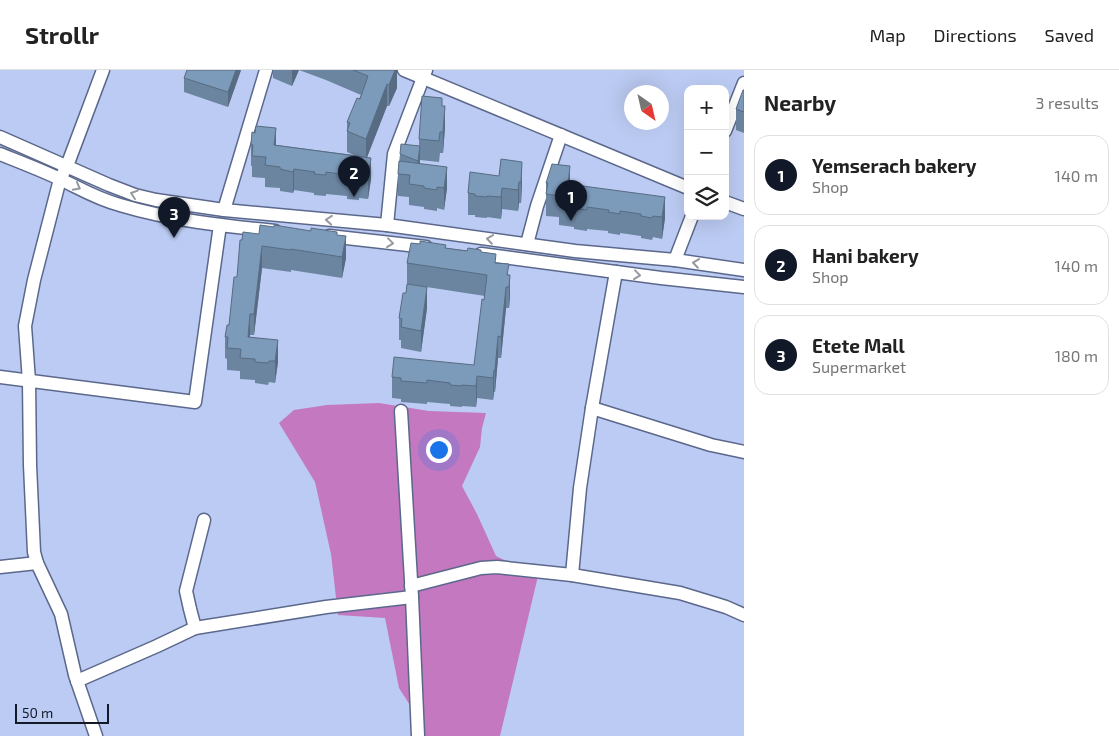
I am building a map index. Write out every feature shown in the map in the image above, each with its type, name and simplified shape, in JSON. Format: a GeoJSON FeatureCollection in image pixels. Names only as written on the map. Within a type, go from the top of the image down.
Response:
{"type":"FeatureCollection","features":[{"type":"Feature","properties":{"kind":"street"},"geometry":{"type":"LineString","coordinates":[[96,736],[77,681],[61,614],[37,563],[34,552],[29,381],[25,326],[34,280],[60,179],[103,70]]}},
{"type":"Feature","properties":{"kind":"street"},"geometry":{"type":"LineString","coordinates":[[224,210],[266,70]]}},
{"type":"Feature","properties":{"kind":"street"},"geometry":{"type":"LineString","coordinates":[[404,70],[424,73],[561,135],[684,186]]}},
{"type":"Feature","properties":{"kind":"street"},"geometry":{"type":"LineString","coordinates":[[387,225],[394,154],[424,73]]}},
{"type":"Feature","properties":{"kind":"street"},"geometry":{"type":"LineString","coordinates":[[725,130],[744,83]]}},
{"type":"Feature","properties":{"kind":"street"},"geometry":{"type":"LineString","coordinates":[[526,244],[561,135]]}},
{"type":"Feature","properties":{"kind":"street"},"geometry":{"type":"LineString","coordinates":[[0,137],[109,185],[156,200],[224,210],[387,225],[575,251],[675,260],[744,270]]}},
{"type":"Feature","properties":{"kind":"street"},"geometry":{"type":"LineString","coordinates":[[0,154],[60,179],[94,196],[148,213],[220,225],[287,232]]}},
{"type":"Feature","properties":{"kind":"street"},"geometry":{"type":"LineString","coordinates":[[729,203],[744,209]]}},
{"type":"Feature","properties":{"kind":"street"},"geometry":{"type":"LineString","coordinates":[[675,260],[690,220]]}},
{"type":"Feature","properties":{"kind":"street"},"geometry":{"type":"LineString","coordinates":[[0,377],[195,402],[220,225]]}},
{"type":"Feature","properties":{"kind":"street"},"geometry":{"type":"LineString","coordinates":[[315,235],[439,249]]}},
{"type":"Feature","properties":{"kind":"street"},"geometry":{"type":"LineString","coordinates":[[572,266],[575,251]]}},
{"type":"Feature","properties":{"kind":"street"},"geometry":{"type":"LineString","coordinates":[[468,253],[744,287]]}},
{"type":"Feature","properties":{"kind":"street"},"geometry":{"type":"LineString","coordinates":[[572,575],[580,488],[616,272]]}},
{"type":"Feature","properties":{"kind":"street"},"geometry":{"type":"LineString","coordinates":[[592,408],[711,445],[744,452]]}},
{"type":"Feature","properties":{"kind":"street"},"geometry":{"type":"LineString","coordinates":[[401,411],[412,591],[418,736]]}},
{"type":"Feature","properties":{"kind":"street"},"geometry":{"type":"LineString","coordinates":[[195,628],[186,591],[204,520]]}},
{"type":"Feature","properties":{"kind":"street"},"geometry":{"type":"LineString","coordinates":[[0,568],[37,563]]}},
{"type":"Feature","properties":{"kind":"street"},"geometry":{"type":"LineString","coordinates":[[77,681],[195,628],[412,591],[481,568],[496,567],[572,575],[680,593],[744,615]]}},
{"type":"Feature","properties":{"kind":"shaded area"},"geometry":{"type":"Polygon","coordinates":[[[379,403],[429,411],[486,413],[480,447],[462,486],[496,556],[538,576],[500,736],[423,736],[420,721],[399,688],[385,618],[338,615],[331,554],[315,482],[279,423],[294,410],[327,405],[379,403]]]}},
{"type":"Feature","properties":{"kind":"building"},"geometry":{"type":"Polygon","coordinates":[[[187,70],[236,70],[228,92],[184,78],[187,70]]]}},
{"type":"Feature","properties":{"kind":"building"},"geometry":{"type":"Polygon","coordinates":[[[353,70],[395,70],[389,85],[387,84],[366,139],[347,131],[350,123],[347,122],[357,98],[360,99],[368,76],[353,70]]]}},
{"type":"Feature","properties":{"kind":"building"},"geometry":{"type":"Polygon","coordinates":[[[744,90],[744,112],[736,109],[744,90]]]}},
{"type":"Feature","properties":{"kind":"building"},"geometry":{"type":"Polygon","coordinates":[[[422,96],[442,98],[442,106],[445,106],[443,132],[440,132],[439,141],[419,139],[422,96]]]}},
{"type":"Feature","properties":{"kind":"building"},"geometry":{"type":"Polygon","coordinates":[[[256,126],[276,128],[274,145],[371,158],[368,178],[359,177],[359,179],[347,177],[348,175],[326,172],[326,175],[314,174],[315,172],[294,169],[293,172],[280,169],[280,167],[265,165],[266,157],[252,156],[252,132],[255,133],[256,126]]]}},
{"type":"Feature","properties":{"kind":"building"},"geometry":{"type":"Polygon","coordinates":[[[401,144],[420,146],[418,161],[400,154],[401,144]]]}},
{"type":"Feature","properties":{"kind":"building"},"geometry":{"type":"Polygon","coordinates":[[[501,159],[522,162],[521,182],[519,182],[518,190],[502,188],[501,197],[475,196],[475,194],[468,193],[470,172],[499,176],[501,159]]]}},
{"type":"Feature","properties":{"kind":"building"},"geometry":{"type":"Polygon","coordinates":[[[399,161],[447,167],[444,188],[437,187],[437,190],[409,184],[410,175],[398,174],[399,161]]]}},
{"type":"Feature","properties":{"kind":"building"},"geometry":{"type":"Polygon","coordinates":[[[552,164],[570,166],[568,184],[665,197],[662,217],[653,216],[652,218],[641,216],[641,214],[620,211],[620,214],[608,212],[609,210],[587,207],[587,210],[559,204],[560,196],[546,194],[548,183],[546,183],[552,164]]]}},
{"type":"Feature","properties":{"kind":"building"},"geometry":{"type":"Polygon","coordinates":[[[260,225],[274,227],[274,225],[311,231],[311,228],[337,232],[337,235],[346,236],[342,257],[262,246],[254,314],[250,314],[248,337],[278,340],[275,361],[269,361],[268,363],[255,362],[255,359],[240,358],[241,349],[227,348],[228,337],[225,337],[227,325],[229,325],[234,277],[237,277],[240,240],[242,240],[243,232],[259,234],[260,225]]]}},
{"type":"Feature","properties":{"kind":"building"},"geometry":{"type":"Polygon","coordinates":[[[420,241],[446,245],[445,248],[467,251],[468,248],[481,250],[481,252],[496,254],[495,263],[509,264],[507,275],[510,275],[509,287],[506,287],[501,337],[498,336],[493,378],[477,376],[476,386],[450,385],[450,383],[427,380],[427,383],[401,381],[401,378],[392,377],[394,357],[474,365],[482,299],[484,300],[487,275],[407,263],[411,243],[420,244],[420,241]]]}},
{"type":"Feature","properties":{"kind":"building"},"geometry":{"type":"Polygon","coordinates":[[[407,284],[427,287],[421,331],[401,327],[402,319],[399,318],[403,293],[406,293],[407,284]]]}},
{"type":"Feature","properties":{"kind":"place","name":"Hani bakery"},"geometry":{"type":"Point","coordinates":[354,197]}},
{"type":"Feature","properties":{"kind":"place","name":"Yemserach bakery"},"geometry":{"type":"Point","coordinates":[571,221]}},
{"type":"Feature","properties":{"kind":"place","name":"Etete Mall"},"geometry":{"type":"Point","coordinates":[174,238]}}]}
